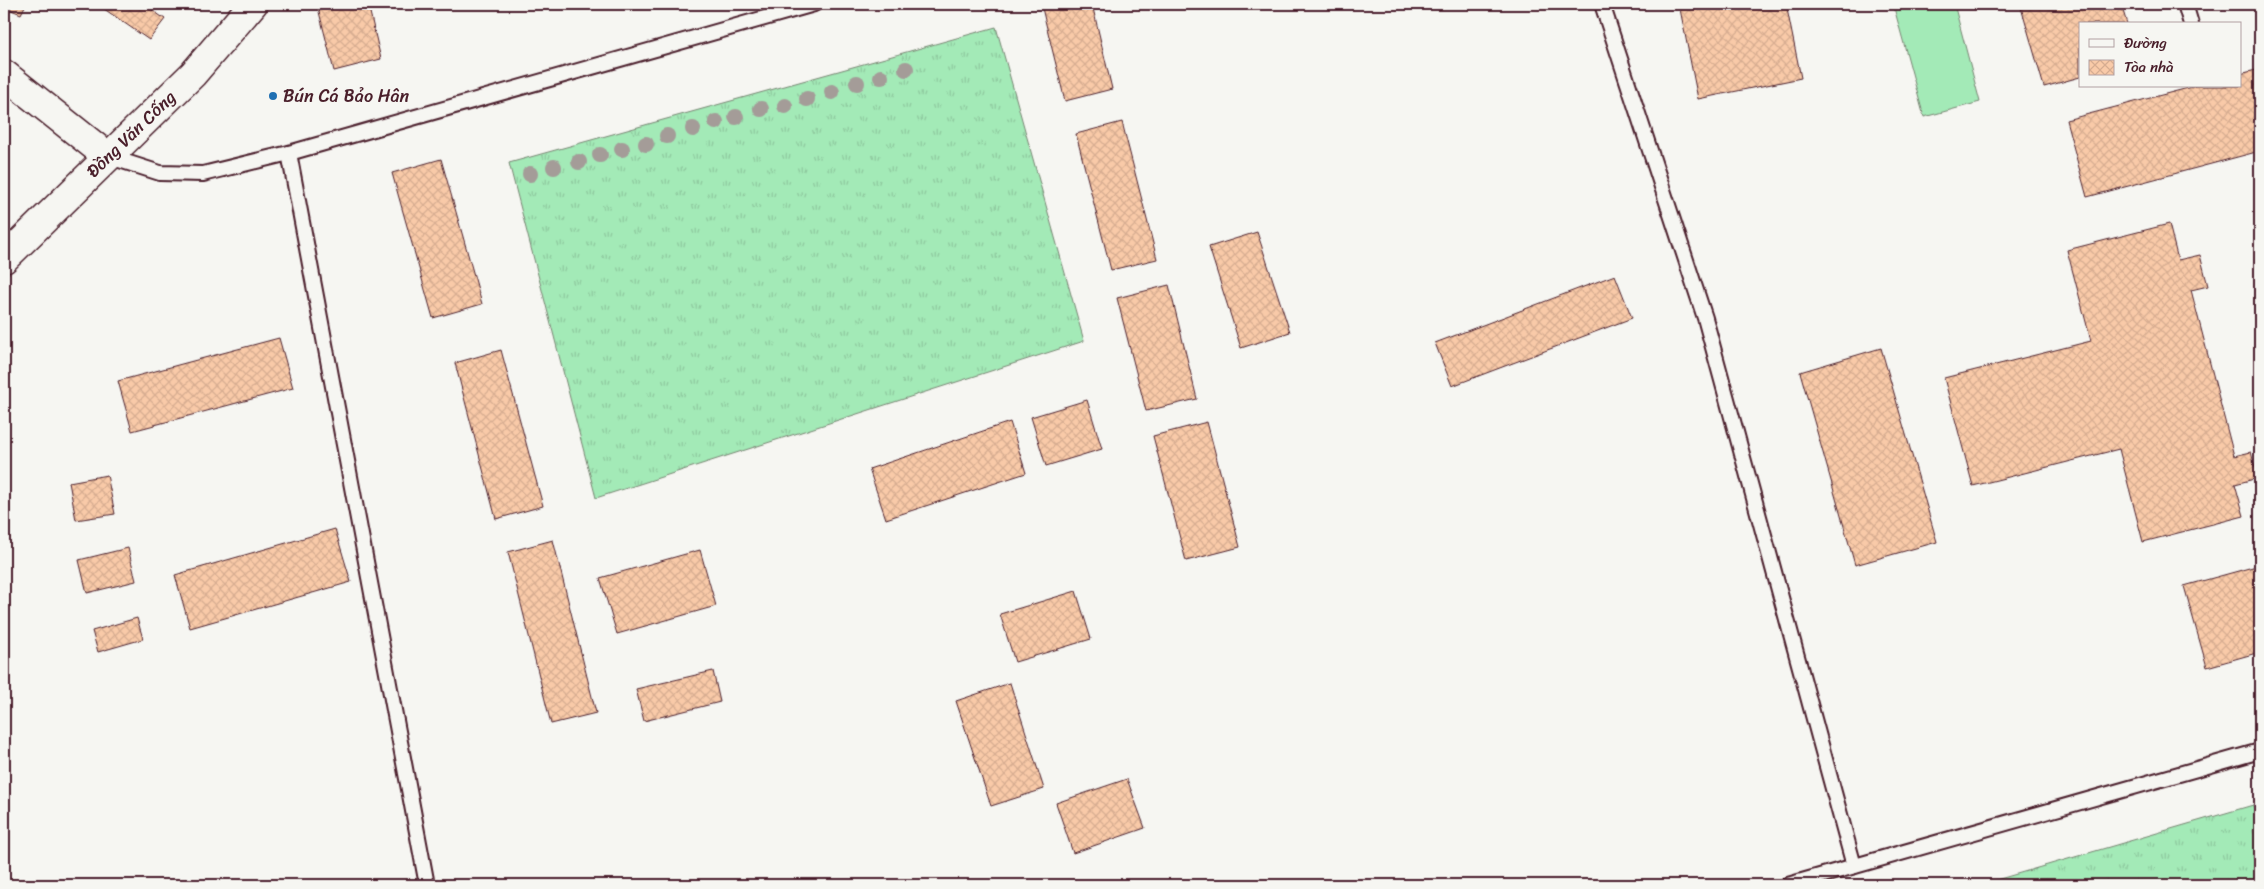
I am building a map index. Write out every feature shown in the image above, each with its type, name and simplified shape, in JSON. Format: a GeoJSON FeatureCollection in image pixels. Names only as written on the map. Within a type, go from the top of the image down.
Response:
{"type":"FeatureCollection","features":[{"type":"Feature","properties":{"kind":"street","name":"Đồng Văn Cống"},"geometry":{"type":"LineString","coordinates":[[4,259],[107,156],[193,74],[253,4]]}},
{"type":"Feature","properties":{"kind":"street"},"geometry":{"type":"LineString","coordinates":[[4,74],[107,156]]}},
{"type":"Feature","properties":{"kind":"lane"},"geometry":{"type":"LineString","coordinates":[[107,156],[160,173],[203,174],[289,153],[814,4]]}},
{"type":"Feature","properties":{"kind":"lane"},"geometry":{"type":"LineString","coordinates":[[1602,4],[1705,318],[1854,866]]}},
{"type":"Feature","properties":{"kind":"lane"},"geometry":{"type":"LineString","coordinates":[[2185,4],[2190,22]]}},
{"type":"Feature","properties":{"kind":"lane"},"geometry":{"type":"LineString","coordinates":[[289,153],[428,885]]}},
{"type":"Feature","properties":{"kind":"lane"},"geometry":{"type":"LineString","coordinates":[[1788,885],[2260,751]]}},
{"type":"Feature","properties":{"kind":"green space"},"geometry":{"type":"Polygon","coordinates":[[[1893,4],[1954,4],[1980,102],[1924,117],[1893,4]]]}},
{"type":"Feature","properties":{"kind":"green space"},"geometry":{"type":"Polygon","coordinates":[[[996,27],[1084,341],[596,498],[509,163],[996,27]]]}},
{"type":"Feature","properties":{"kind":"green space"},"geometry":{"type":"Polygon","coordinates":[[[2260,803],[2260,885],[1979,885],[2260,803]]]}},
{"type":"Feature","properties":{"kind":"building"},"geometry":{"type":"Polygon","coordinates":[[[4,4],[26,4],[21,14],[4,7],[4,4]]]}},
{"type":"Feature","properties":{"kind":"building"},"geometry":{"type":"Polygon","coordinates":[[[97,4],[143,4],[165,19],[149,40],[97,4]]]}},
{"type":"Feature","properties":{"kind":"building"},"geometry":{"type":"Polygon","coordinates":[[[317,4],[368,4],[381,59],[334,71],[317,4]]]}},
{"type":"Feature","properties":{"kind":"building"},"geometry":{"type":"Polygon","coordinates":[[[1041,4],[1092,4],[1112,89],[1065,101],[1041,4]]]}},
{"type":"Feature","properties":{"kind":"building"},"geometry":{"type":"Polygon","coordinates":[[[1679,4],[1786,4],[1801,78],[1698,99],[1679,4]]]}},
{"type":"Feature","properties":{"kind":"building"},"geometry":{"type":"Polygon","coordinates":[[[2020,4],[2121,4],[2126,22],[2079,22],[2079,77],[2044,87],[2020,4]]]}},
{"type":"Feature","properties":{"kind":"building"},"geometry":{"type":"Polygon","coordinates":[[[2260,69],[2260,151],[2087,197],[2066,120],[2188,88],[2242,88],[2242,74],[2260,69]]]}},
{"type":"Feature","properties":{"kind":"building"},"geometry":{"type":"Polygon","coordinates":[[[1122,122],[1157,259],[1111,270],[1076,134],[1122,122]]]}},
{"type":"Feature","properties":{"kind":"building"},"geometry":{"type":"Polygon","coordinates":[[[441,159],[482,304],[433,318],[392,173],[441,159]]]}},
{"type":"Feature","properties":{"kind":"building"},"geometry":{"type":"Polygon","coordinates":[[[2169,224],[2178,260],[2200,255],[2208,286],[2191,290],[2234,456],[2251,452],[2258,478],[2235,484],[2244,516],[2143,542],[2119,449],[1973,486],[1944,378],[2091,341],[2067,250],[2169,224]]]}},
{"type":"Feature","properties":{"kind":"building"},"geometry":{"type":"Polygon","coordinates":[[[1257,232],[1290,332],[1241,348],[1209,247],[1257,232]]]}},
{"type":"Feature","properties":{"kind":"building"},"geometry":{"type":"Polygon","coordinates":[[[1615,275],[1632,318],[1452,386],[1435,343],[1615,275]]]}},
{"type":"Feature","properties":{"kind":"building"},"geometry":{"type":"Polygon","coordinates":[[[1169,285],[1197,399],[1146,411],[1117,298],[1169,285]]]}},
{"type":"Feature","properties":{"kind":"building"},"geometry":{"type":"Polygon","coordinates":[[[279,338],[293,388],[132,431],[118,381],[279,338]]]}},
{"type":"Feature","properties":{"kind":"building"},"geometry":{"type":"Polygon","coordinates":[[[1881,348],[1937,542],[1855,565],[1800,372],[1881,348]]]}},
{"type":"Feature","properties":{"kind":"building"},"geometry":{"type":"Polygon","coordinates":[[[501,350],[543,506],[496,519],[455,363],[501,350]]]}},
{"type":"Feature","properties":{"kind":"building"},"geometry":{"type":"Polygon","coordinates":[[[1087,400],[1102,449],[1046,466],[1031,417],[1087,400]]]}},
{"type":"Feature","properties":{"kind":"building"},"geometry":{"type":"Polygon","coordinates":[[[1010,422],[1026,473],[886,519],[869,469],[1010,422]]]}},
{"type":"Feature","properties":{"kind":"building"},"geometry":{"type":"Polygon","coordinates":[[[1207,422],[1240,547],[1186,561],[1153,436],[1207,422]]]}},
{"type":"Feature","properties":{"kind":"building"},"geometry":{"type":"Polygon","coordinates":[[[107,475],[115,514],[76,520],[69,482],[107,475]]]}},
{"type":"Feature","properties":{"kind":"building"},"geometry":{"type":"Polygon","coordinates":[[[335,529],[351,582],[190,628],[175,575],[335,529]]]}},
{"type":"Feature","properties":{"kind":"building"},"geometry":{"type":"Polygon","coordinates":[[[553,540],[596,713],[551,724],[508,552],[553,540]]]}},
{"type":"Feature","properties":{"kind":"building"},"geometry":{"type":"Polygon","coordinates":[[[128,548],[136,581],[87,593],[79,560],[128,548]]]}},
{"type":"Feature","properties":{"kind":"building"},"geometry":{"type":"Polygon","coordinates":[[[700,550],[716,606],[617,634],[600,578],[700,550]]]}},
{"type":"Feature","properties":{"kind":"building"},"geometry":{"type":"Polygon","coordinates":[[[2260,565],[2260,652],[2207,667],[2184,586],[2260,565]]]}},
{"type":"Feature","properties":{"kind":"building"},"geometry":{"type":"Polygon","coordinates":[[[1076,591],[1091,639],[1015,662],[1000,614],[1076,591]]]}},
{"type":"Feature","properties":{"kind":"building"},"geometry":{"type":"Polygon","coordinates":[[[137,618],[143,639],[98,652],[92,631],[137,618]]]}},
{"type":"Feature","properties":{"kind":"building"},"geometry":{"type":"Polygon","coordinates":[[[713,671],[720,702],[644,721],[636,689],[713,671]]]}},
{"type":"Feature","properties":{"kind":"building"},"geometry":{"type":"Polygon","coordinates":[[[1010,683],[1044,789],[991,806],[956,701],[1010,683]]]}},
{"type":"Feature","properties":{"kind":"building"},"geometry":{"type":"Polygon","coordinates":[[[1127,779],[1145,828],[1073,853],[1056,803],[1127,779]]]}},
{"type":"Feature","properties":{"kind":"place","name":"Bún Cá Bảo Hân"},"geometry":{"type":"Point","coordinates":[273,96]}}]}
